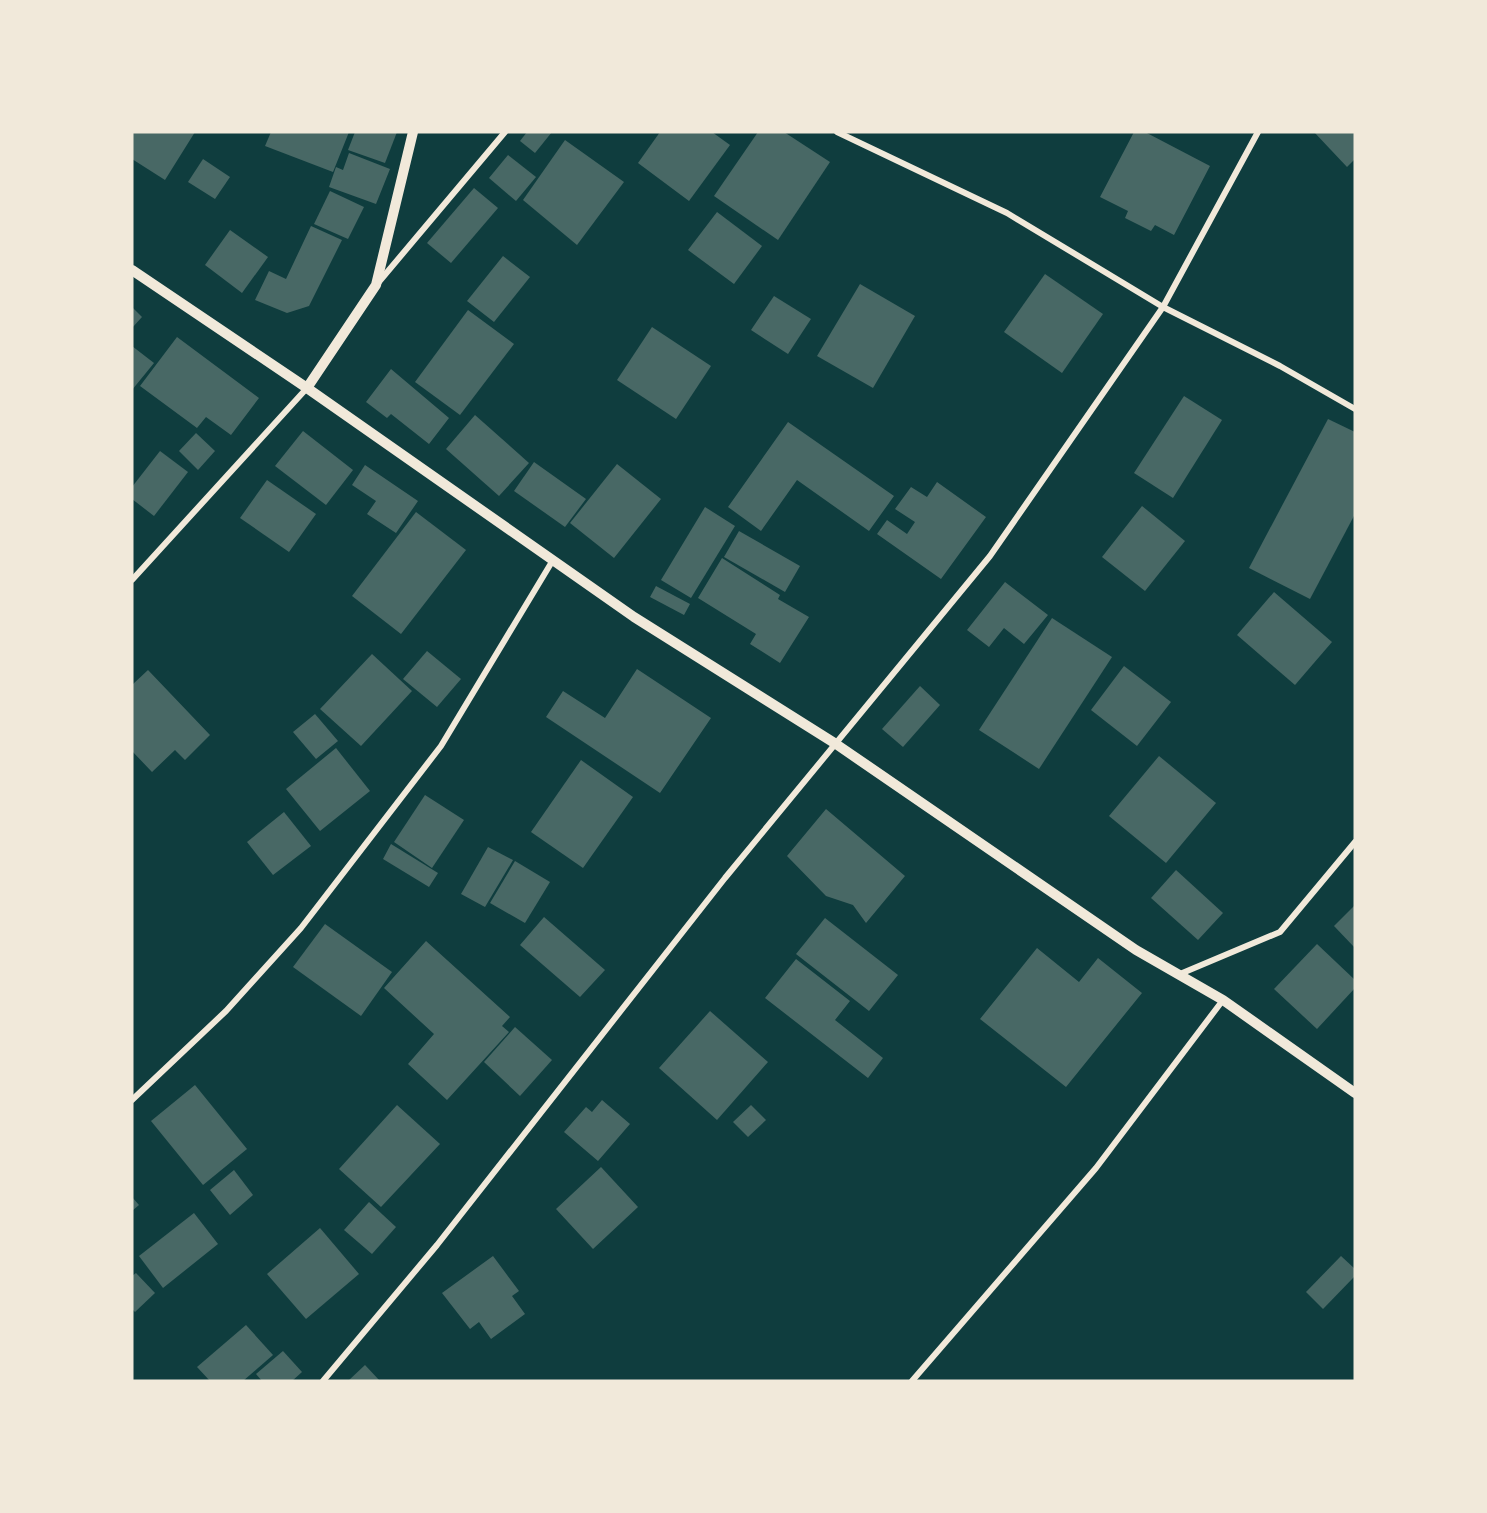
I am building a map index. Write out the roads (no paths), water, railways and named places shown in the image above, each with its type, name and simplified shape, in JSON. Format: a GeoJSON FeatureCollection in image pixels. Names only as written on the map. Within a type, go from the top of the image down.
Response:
{"type":"FeatureCollection","features":[{"type":"Feature","properties":{"kind":"street"},"geometry":{"type":"LineString","coordinates":[[376,285],[413,132]]}},
{"type":"Feature","properties":{"kind":"street"},"geometry":{"type":"LineString","coordinates":[[132,580],[307,388],[376,285],[505,132]]}},
{"type":"Feature","properties":{"kind":"street"},"geometry":{"type":"LineString","coordinates":[[837,132],[1007,213],[1162,307],[1280,366],[1355,409]]}},
{"type":"Feature","properties":{"kind":"street"},"geometry":{"type":"LineString","coordinates":[[323,1381],[437,1245],[725,879],[990,556],[1162,307],[1258,132]]}},
{"type":"Feature","properties":{"kind":"street"},"geometry":{"type":"LineString","coordinates":[[132,270],[307,388],[634,617],[836,744],[1136,950],[1224,1000],[1355,1093]]}},
{"type":"Feature","properties":{"kind":"street"},"geometry":{"type":"LineString","coordinates":[[132,1100],[226,1011],[301,928],[441,746],[553,560]]}},
{"type":"Feature","properties":{"kind":"street"},"geometry":{"type":"LineString","coordinates":[[1179,975],[1280,932],[1355,842]]}},
{"type":"Feature","properties":{"kind":"street"},"geometry":{"type":"LineString","coordinates":[[912,1381],[1096,1168],[1224,1000]]}}]}
